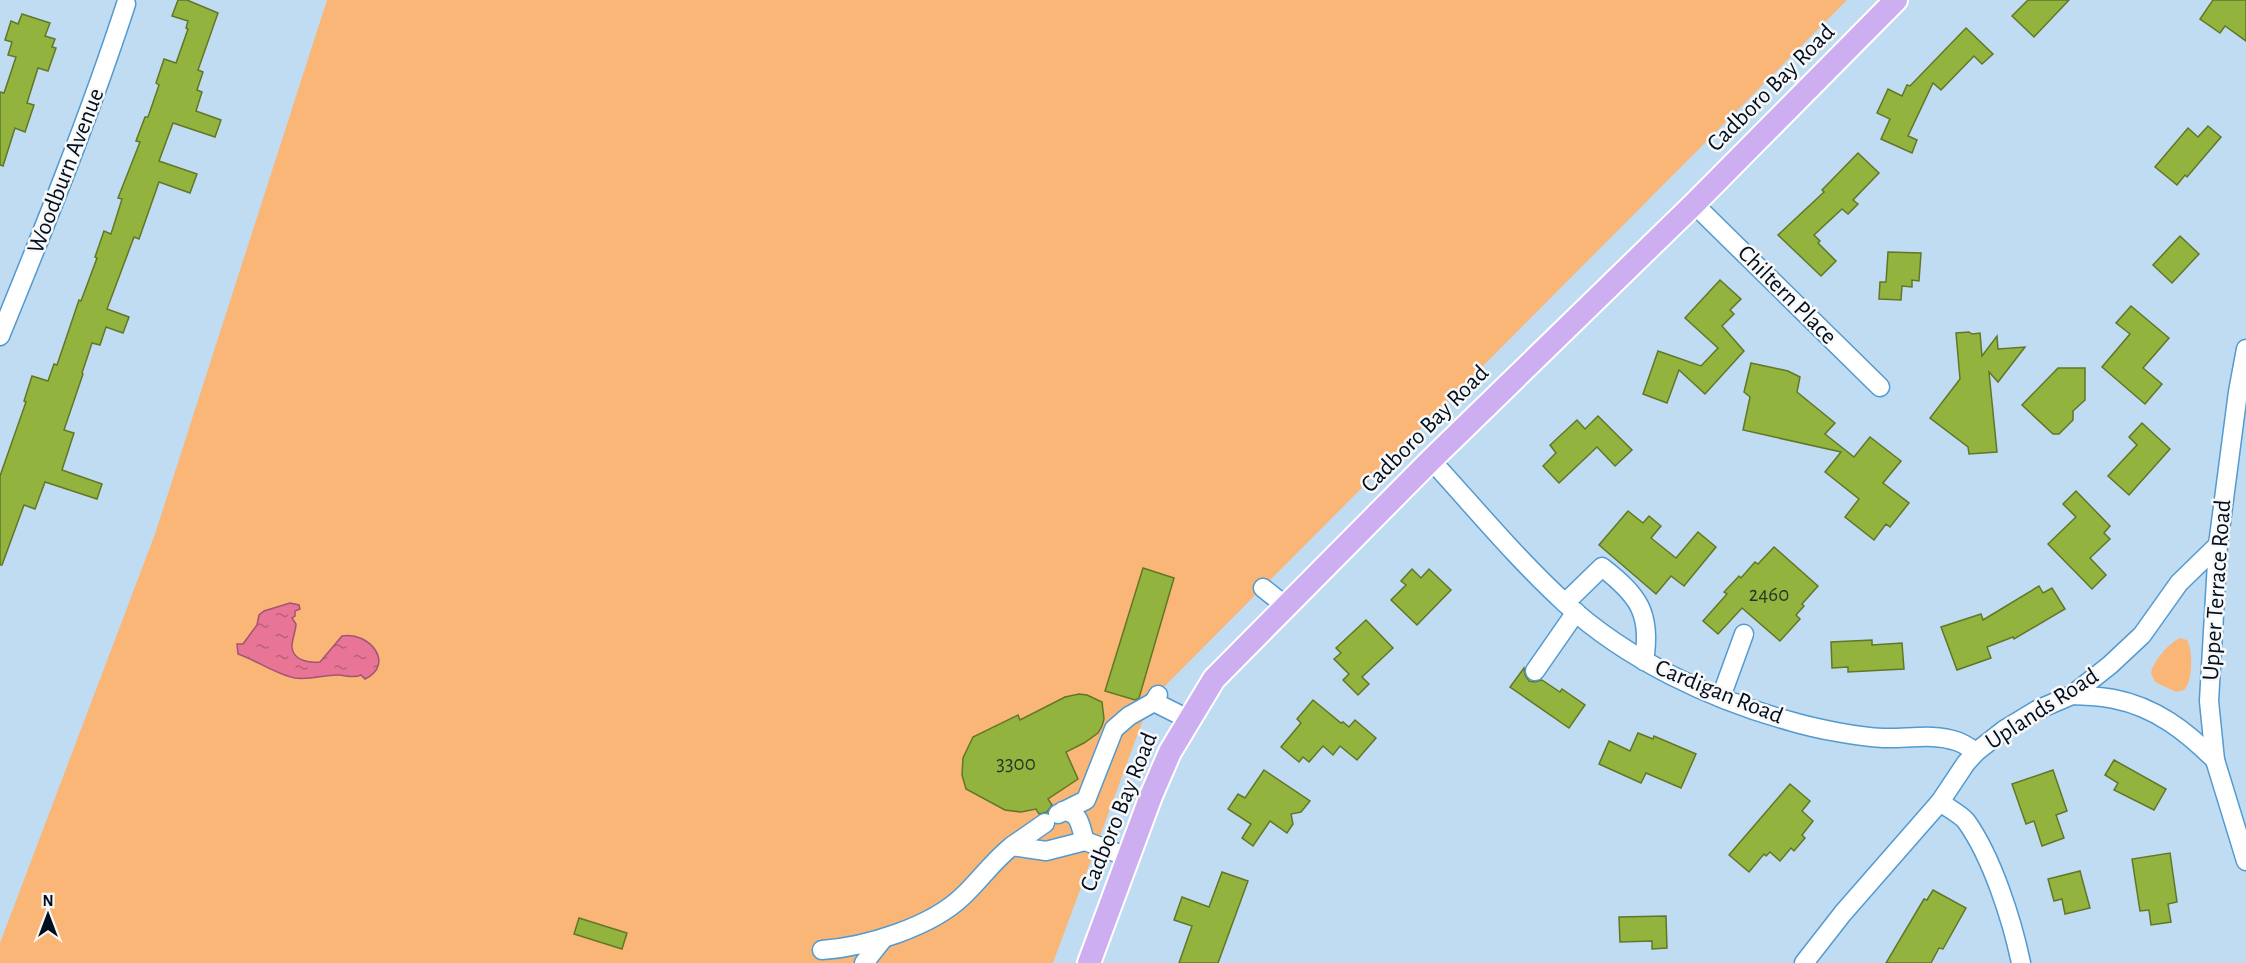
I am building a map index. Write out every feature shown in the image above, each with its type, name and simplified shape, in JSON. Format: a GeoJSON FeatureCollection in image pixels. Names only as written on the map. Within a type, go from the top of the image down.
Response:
{"type":"FeatureCollection","features":[{"type":"Feature","properties":{"kind":"main road","name":"Cadboro Bay Road"},"geometry":{"type":"LineString","coordinates":[[1089,963],[1155,785],[1188,719],[1214,679],[1431,460],[1694,204],[1896,0]]}},
{"type":"Feature","properties":{"kind":"street","name":"Woodburn Avenue"},"geometry":{"type":"LineString","coordinates":[[0,336],[96,94],[126,4]]}},
{"type":"Feature","properties":{"kind":"street","name":"Chiltern Place"},"geometry":{"type":"LineString","coordinates":[[1694,204],[1880,387]]}},
{"type":"Feature","properties":{"kind":"street","name":"Upper Terrace Road"},"geometry":{"type":"LineString","coordinates":[[2246,349],[2238,392],[2218,545],[2209,701],[2215,760],[2246,861]]}},
{"type":"Feature","properties":{"kind":"street","name":"Cardigan Road"},"geometry":{"type":"LineString","coordinates":[[1431,460],[1522,561],[1570,608],[1644,661],[1721,697],[1795,723],[1881,738],[1935,738],[1956,741],[1976,752]]}},
{"type":"Feature","properties":{"kind":"street","name":"Uplands Road"},"geometry":{"type":"LineString","coordinates":[[1804,963],[1843,914],[1940,802],[1965,763],[2004,730],[2037,710],[2072,695],[2110,665],[2142,635],[2179,583],[2218,545]]}},
{"type":"Feature","properties":{"kind":"street"},"geometry":{"type":"LineString","coordinates":[[1535,672],[1570,608],[1602,567],[1626,586],[1644,616],[1648,641],[1644,661]]}},
{"type":"Feature","properties":{"kind":"street"},"geometry":{"type":"LineString","coordinates":[[1263,588],[1287,607]]}},
{"type":"Feature","properties":{"kind":"street"},"geometry":{"type":"LineString","coordinates":[[1721,697],[1744,634]]}},
{"type":"Feature","properties":{"kind":"street","name":"Upper Terrace Road"},"geometry":{"type":"LineString","coordinates":[[2072,695],[2114,699],[2159,714],[2187,732],[2215,760]]}},
{"type":"Feature","properties":{"kind":"street"},"geometry":{"type":"LineString","coordinates":[[822,950],[838,949],[883,939],[946,910],[963,897],[994,862],[1012,846],[1056,816],[1086,800],[1114,729],[1129,716],[1156,699],[1188,719]]}},
{"type":"Feature","properties":{"kind":"street"},"geometry":{"type":"LineString","coordinates":[[1940,802],[1965,820],[1982,850],[2009,915],[2021,963]]}},
{"type":"Feature","properties":{"kind":"street"},"geometry":{"type":"LineString","coordinates":[[1056,816],[1071,812],[1076,816],[1085,841]]}},
{"type":"Feature","properties":{"kind":"street"},"geometry":{"type":"LineString","coordinates":[[1012,846],[1046,850],[1085,841],[1128,857]]}},
{"type":"Feature","properties":{"kind":"street"},"geometry":{"type":"LineString","coordinates":[[864,963],[883,939]]}},
{"type":"Feature","properties":{"kind":"shaded area"},"geometry":{"type":"Polygon","coordinates":[[[327,0],[1847,0],[1150,701],[1053,963],[0,963],[0,943],[155,534],[327,0]]]}},
{"type":"Feature","properties":{"kind":"shaded area"},"geometry":{"type":"Polygon","coordinates":[[[2180,638],[2187,640],[2191,665],[2187,686],[2184,690],[2176,692],[2155,682],[2151,673],[2162,653],[2180,638]]]}},
{"type":"Feature","properties":{"kind":"water"},"geometry":{"type":"Polygon","coordinates":[[[290,603],[299,605],[300,609],[295,611],[295,616],[292,618],[296,624],[292,646],[296,656],[307,661],[320,662],[342,636],[352,636],[361,638],[375,650],[378,665],[374,673],[365,679],[361,675],[295,678],[238,654],[237,644],[243,644],[257,625],[259,615],[264,611],[290,603]]]}},
{"type":"Feature","properties":{"kind":"building"},"geometry":{"type":"Polygon","coordinates":[[[178,0],[187,0],[218,13],[198,70],[203,72],[197,90],[202,92],[196,111],[221,120],[215,137],[173,123],[159,161],[197,174],[190,193],[159,182],[139,239],[134,237],[107,309],[129,317],[123,333],[106,327],[100,345],[92,343],[82,373],[64,430],[74,433],[62,470],[102,484],[97,499],[45,482],[35,509],[24,505],[2,565],[0,565],[0,476],[26,402],[24,401],[32,376],[48,381],[54,364],[57,365],[79,300],[81,301],[97,258],[95,257],[104,231],[111,234],[122,199],[118,198],[140,142],[136,141],[145,117],[148,117],[159,85],[156,83],[164,59],[176,63],[188,29],[186,28],[188,21],[172,16],[178,0]]]}},
{"type":"Feature","properties":{"kind":"building"},"geometry":{"type":"Polygon","coordinates":[[[2028,0],[2069,0],[2034,37],[2012,16],[2028,0]]]}},
{"type":"Feature","properties":{"kind":"building"},"geometry":{"type":"Polygon","coordinates":[[[2213,0],[2246,0],[2246,41],[2225,26],[2220,33],[2200,19],[2213,0]]]}},
{"type":"Feature","properties":{"kind":"building"},"geometry":{"type":"Polygon","coordinates":[[[22,14],[50,23],[45,36],[55,39],[52,47],[56,48],[48,71],[38,68],[27,103],[34,105],[25,132],[15,128],[3,166],[0,165],[0,92],[4,93],[16,57],[8,55],[12,42],[5,40],[11,21],[18,24],[22,14]]]}},
{"type":"Feature","properties":{"kind":"building"},"geometry":{"type":"Polygon","coordinates":[[[1966,28],[1993,54],[1982,64],[1974,56],[1941,90],[1933,83],[1908,136],[1917,140],[1912,153],[1881,139],[1890,119],[1877,113],[1888,89],[1902,96],[1907,85],[1910,86],[1966,28]]]}},
{"type":"Feature","properties":{"kind":"building"},"geometry":{"type":"Polygon","coordinates":[[[2208,126],[2221,137],[2187,177],[2185,175],[2177,185],[2155,167],[2188,128],[2198,137],[2208,126]]]}},
{"type":"Feature","properties":{"kind":"building"},"geometry":{"type":"Polygon","coordinates":[[[1858,153],[1879,173],[1853,200],[1858,204],[1848,214],[1842,209],[1814,235],[1820,241],[1818,243],[1836,261],[1821,276],[1778,235],[1824,192],[1822,190],[1858,153]]]}},
{"type":"Feature","properties":{"kind":"building"},"geometry":{"type":"Polygon","coordinates":[[[2180,236],[2199,254],[2172,283],[2153,265],[2180,236]]]}},
{"type":"Feature","properties":{"kind":"building"},"geometry":{"type":"Polygon","coordinates":[[[1888,252],[1921,253],[1919,281],[1912,280],[1912,287],[1902,286],[1901,300],[1879,299],[1880,282],[1886,282],[1888,252]]]}},
{"type":"Feature","properties":{"kind":"building"},"geometry":{"type":"Polygon","coordinates":[[[1720,280],[1741,299],[1730,310],[1734,314],[1722,326],[1744,351],[1705,394],[1679,370],[1667,403],[1643,394],[1658,351],[1701,366],[1718,348],[1685,318],[1720,280]]]}},
{"type":"Feature","properties":{"kind":"building"},"geometry":{"type":"Polygon","coordinates":[[[2131,306],[2169,338],[2143,368],[2162,384],[2145,404],[2102,367],[2130,334],[2116,323],[2131,306]]]}},
{"type":"Feature","properties":{"kind":"building"},"geometry":{"type":"Polygon","coordinates":[[[1956,333],[1980,333],[1982,356],[1997,336],[1998,349],[2025,347],[1998,382],[1989,372],[1997,452],[1969,454],[1968,447],[1930,418],[1960,379],[1956,333]]]}},
{"type":"Feature","properties":{"kind":"building"},"geometry":{"type":"Polygon","coordinates":[[[1751,363],[1788,371],[1800,377],[1797,392],[1835,423],[1825,434],[1854,457],[1870,437],[1901,461],[1883,483],[1909,503],[1890,527],[1886,524],[1874,540],[1845,517],[1859,499],[1825,472],[1841,452],[1743,430],[1750,397],[1744,392],[1751,363]]]}},
{"type":"Feature","properties":{"kind":"building"},"geometry":{"type":"Polygon","coordinates":[[[2058,368],[2085,368],[2085,400],[2073,411],[2073,420],[2059,434],[2053,434],[2022,405],[2058,368]]]}},
{"type":"Feature","properties":{"kind":"building"},"geometry":{"type":"Polygon","coordinates":[[[1598,416],[1632,450],[1615,466],[1597,447],[1559,483],[1543,466],[1556,453],[1550,445],[1577,420],[1585,429],[1598,416]]]}},
{"type":"Feature","properties":{"kind":"building"},"geometry":{"type":"Polygon","coordinates":[[[2142,423],[2170,449],[2129,495],[2108,476],[2137,445],[2129,437],[2142,423]]]}},
{"type":"Feature","properties":{"kind":"building"},"geometry":{"type":"Polygon","coordinates":[[[2076,491],[2110,526],[2104,533],[2110,539],[2090,558],[2106,575],[2092,589],[2048,544],[2076,517],[2063,504],[2076,491]]]}},
{"type":"Feature","properties":{"kind":"building"},"geometry":{"type":"Polygon","coordinates":[[[1628,511],[1643,523],[1649,516],[1661,526],[1651,538],[1676,558],[1698,532],[1716,547],[1684,586],[1671,576],[1656,594],[1599,545],[1628,511]]]}},
{"type":"Feature","properties":{"kind":"building"},"geometry":{"type":"Polygon","coordinates":[[[1774,547],[1818,586],[1802,604],[1804,606],[1796,615],[1800,619],[1780,641],[1742,608],[1718,634],[1703,621],[1727,594],[1724,592],[1739,576],[1741,578],[1755,562],[1758,564],[1774,547]]]}},
{"type":"Feature","properties":{"kind":"building"},"geometry":{"type":"Polygon","coordinates":[[[1143,568],[1174,578],[1139,698],[1135,700],[1105,691],[1143,568]]]}},
{"type":"Feature","properties":{"kind":"building"},"geometry":{"type":"Polygon","coordinates":[[[1412,569],[1421,578],[1429,569],[1451,590],[1417,625],[1391,600],[1406,585],[1401,581],[1412,569]]]}},
{"type":"Feature","properties":{"kind":"building"},"geometry":{"type":"Polygon","coordinates":[[[2039,586],[2043,593],[2052,588],[2065,609],[2014,639],[2013,637],[1987,647],[1991,658],[1957,670],[1941,627],[1981,614],[1983,620],[2039,586]]]}},
{"type":"Feature","properties":{"kind":"building"},"geometry":{"type":"Polygon","coordinates":[[[1366,620],[1393,648],[1362,677],[1369,684],[1358,695],[1343,680],[1349,674],[1334,659],[1341,653],[1336,648],[1366,620]]]}},
{"type":"Feature","properties":{"kind":"building"},"geometry":{"type":"Polygon","coordinates":[[[1872,640],[1872,645],[1902,643],[1904,669],[1848,672],[1848,667],[1832,668],[1831,642],[1872,640]]]}},
{"type":"Feature","properties":{"kind":"building"},"geometry":{"type":"Polygon","coordinates":[[[1524,668],[1529,681],[1542,680],[1560,692],[1562,689],[1585,705],[1569,728],[1510,687],[1524,668]]]}},
{"type":"Feature","properties":{"kind":"building"},"geometry":{"type":"Polygon","coordinates":[[[1079,694],[1102,702],[1104,719],[1098,733],[1066,752],[1078,779],[1048,799],[1052,805],[1047,812],[1039,814],[1036,809],[1021,812],[1005,810],[966,789],[962,775],[963,758],[973,737],[1018,715],[1020,720],[1065,697],[1079,694]]]}},
{"type":"Feature","properties":{"kind":"building"},"geometry":{"type":"Polygon","coordinates":[[[1313,700],[1341,723],[1349,727],[1355,720],[1376,738],[1357,760],[1340,746],[1333,755],[1323,746],[1309,762],[1303,757],[1299,762],[1281,747],[1301,723],[1297,719],[1313,700]]]}},
{"type":"Feature","properties":{"kind":"building"},"geometry":{"type":"Polygon","coordinates":[[[1638,733],[1653,739],[1654,736],[1696,754],[1681,788],[1646,773],[1641,783],[1599,764],[1609,741],[1630,751],[1638,733]]]}},
{"type":"Feature","properties":{"kind":"building"},"geometry":{"type":"Polygon","coordinates":[[[2114,760],[2166,789],[2154,810],[2114,790],[2118,783],[2105,775],[2114,760]]]}},
{"type":"Feature","properties":{"kind":"building"},"geometry":{"type":"Polygon","coordinates":[[[1264,770],[1310,801],[1301,812],[1291,814],[1293,824],[1287,833],[1270,821],[1253,846],[1242,838],[1251,824],[1228,809],[1238,794],[1245,798],[1264,770]]]}},
{"type":"Feature","properties":{"kind":"building"},"geometry":{"type":"Polygon","coordinates":[[[2053,770],[2067,811],[2056,815],[2064,838],[2042,846],[2034,821],[2026,824],[2012,784],[2053,770]]]}},
{"type":"Feature","properties":{"kind":"building"},"geometry":{"type":"Polygon","coordinates":[[[1790,784],[1810,801],[1802,811],[1813,821],[1802,835],[1805,838],[1794,851],[1791,848],[1780,861],[1770,852],[1766,856],[1764,854],[1749,872],[1729,855],[1790,784]]]}},
{"type":"Feature","properties":{"kind":"building"},"geometry":{"type":"Polygon","coordinates":[[[2170,853],[2177,902],[2168,904],[2171,922],[2151,925],[2149,910],[2140,911],[2132,859],[2170,853]]]}},
{"type":"Feature","properties":{"kind":"building"},"geometry":{"type":"Polygon","coordinates":[[[2080,871],[2090,908],[2065,914],[2062,899],[2054,901],[2048,879],[2080,871]]]}},
{"type":"Feature","properties":{"kind":"building"},"geometry":{"type":"Polygon","coordinates":[[[1222,872],[1248,881],[1218,963],[1179,963],[1192,926],[1174,920],[1182,897],[1209,907],[1222,872]]]}},
{"type":"Feature","properties":{"kind":"building"},"geometry":{"type":"Polygon","coordinates":[[[1933,890],[1966,908],[1943,949],[1939,948],[1931,963],[1886,963],[1924,899],[1927,900],[1933,890]]]}},
{"type":"Feature","properties":{"kind":"building"},"geometry":{"type":"Polygon","coordinates":[[[1666,916],[1667,948],[1652,949],[1652,941],[1620,942],[1619,917],[1666,916]]]}},
{"type":"Feature","properties":{"kind":"building"},"geometry":{"type":"Polygon","coordinates":[[[579,918],[627,933],[622,949],[574,934],[579,918]]]}}]}
